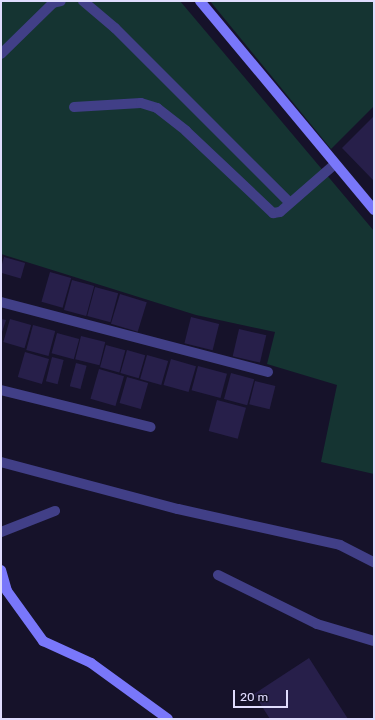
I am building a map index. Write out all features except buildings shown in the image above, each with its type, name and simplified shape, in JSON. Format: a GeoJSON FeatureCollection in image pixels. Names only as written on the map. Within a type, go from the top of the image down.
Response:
{"type":"FeatureCollection","features":[{"type":"Feature","properties":{"kind":"street"},"geometry":{"type":"LineString","coordinates":[[1,54],[53,3],[61,1]]}},
{"type":"Feature","properties":{"kind":"street"},"geometry":{"type":"LineString","coordinates":[[83,1],[116,28],[290,203]]}},
{"type":"Feature","properties":{"kind":"street"},"geometry":{"type":"LineString","coordinates":[[200,1],[335,164],[373,206]]}},
{"type":"Feature","properties":{"kind":"street"},"geometry":{"type":"LineString","coordinates":[[74,107],[142,103],[157,108],[186,131],[264,208],[273,213],[290,203],[335,164]]}},
{"type":"Feature","properties":{"kind":"street"},"geometry":{"type":"LineString","coordinates":[[1,302],[268,372]]}},
{"type":"Feature","properties":{"kind":"street"},"geometry":{"type":"LineString","coordinates":[[1,390],[150,427]]}},
{"type":"Feature","properties":{"kind":"street"},"geometry":{"type":"LineString","coordinates":[[1,462],[178,509],[340,545],[374,562]]}},
{"type":"Feature","properties":{"kind":"street"},"geometry":{"type":"LineString","coordinates":[[1,532],[55,511]]}},
{"type":"Feature","properties":{"kind":"street"},"geometry":{"type":"LineString","coordinates":[[1,570],[7,590],[42,641],[91,663],[168,719]]}},
{"type":"Feature","properties":{"kind":"street"},"geometry":{"type":"LineString","coordinates":[[218,575],[317,624],[374,641]]}},
{"type":"Feature","properties":{"kind":"green space"},"geometry":{"type":"Polygon","coordinates":[[[1,1],[180,1],[374,231],[374,474],[321,462],[337,385],[267,364],[275,332],[196,315],[1,254],[1,1]]]}},
{"type":"Feature","properties":{"kind":"green space"},"geometry":{"type":"Polygon","coordinates":[[[210,1],[374,1],[374,106],[331,149],[210,1]]]}}]}
